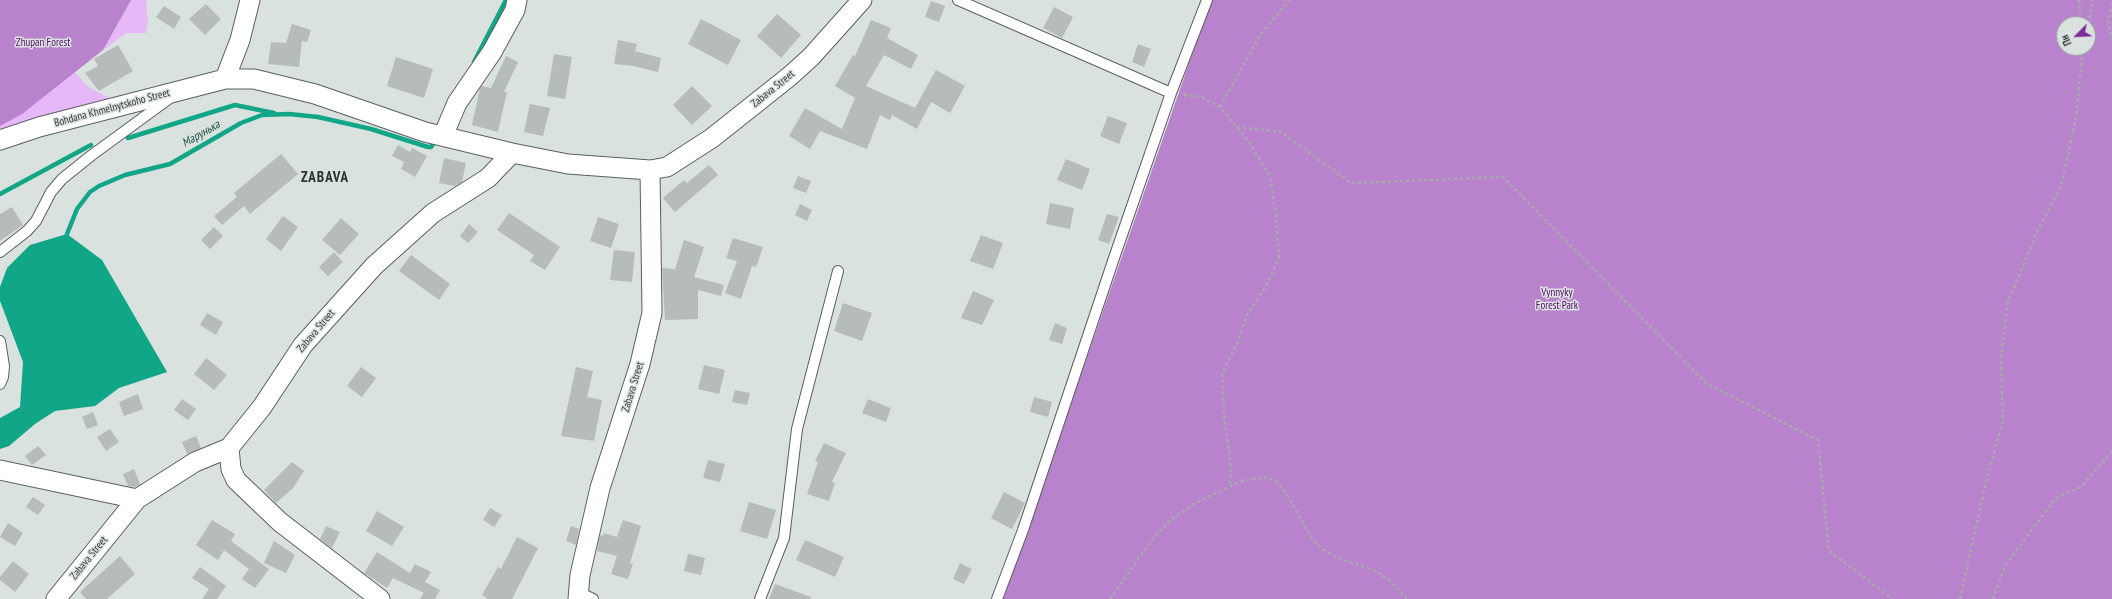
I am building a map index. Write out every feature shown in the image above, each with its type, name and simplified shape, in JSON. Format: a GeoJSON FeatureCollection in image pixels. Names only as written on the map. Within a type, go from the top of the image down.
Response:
{"type":"FeatureCollection","features":[{"type":"Feature","properties":{"kind":"street"},"geometry":{"type":"LineString","coordinates":[[225,79],[240,40],[250,0]]}},
{"type":"Feature","properties":{"kind":"street"},"geometry":{"type":"LineString","coordinates":[[436,135],[492,52],[515,10],[517,0]]}},
{"type":"Feature","properties":{"kind":"street","name":"Zabava Street"},"geometry":{"type":"LineString","coordinates":[[225,79],[254,79],[315,94],[436,135],[512,153],[568,164],[650,170],[667,167],[712,138],[790,76],[811,57],[862,0]]}},
{"type":"Feature","properties":{"kind":"street","name":"Bohdana Khmelnytskoho Street"},"geometry":{"type":"LineString","coordinates":[[0,140],[40,127],[225,79]]}},
{"type":"Feature","properties":{"kind":"street","name":"Zabava Street"},"geometry":{"type":"LineString","coordinates":[[56,599],[137,499],[195,462],[229,448],[262,407],[303,345],[374,266],[433,213],[488,178],[512,153]]}},
{"type":"Feature","properties":{"kind":"street","name":"Zabava Street"},"geometry":{"type":"LineString","coordinates":[[583,597],[580,575],[600,488],[640,364],[652,313],[650,170]]}},
{"type":"Feature","properties":{"kind":"street"},"geometry":{"type":"LineString","coordinates":[[229,448],[231,469],[236,480],[280,522],[380,599]]}},
{"type":"Feature","properties":{"kind":"street"},"geometry":{"type":"LineString","coordinates":[[0,470],[137,499]]}},
{"type":"Feature","properties":{"kind":"lane"},"geometry":{"type":"LineString","coordinates":[[958,0],[1171,93]]}},
{"type":"Feature","properties":{"kind":"lane"},"geometry":{"type":"LineString","coordinates":[[997,599],[1023,530],[1171,93],[1207,0]]}},
{"type":"Feature","properties":{"kind":"lane"},"geometry":{"type":"LineString","coordinates":[[0,252],[27,231],[36,221],[51,192],[62,179],[92,154],[182,90]]}},
{"type":"Feature","properties":{"kind":"lane"},"geometry":{"type":"LineString","coordinates":[[760,599],[784,538],[797,429],[838,270]]}},
{"type":"Feature","properties":{"kind":"lane"},"geometry":{"type":"LineString","coordinates":[[0,341],[4,366],[3,377],[0,384]]}},
{"type":"Feature","properties":{"kind":"path"},"geometry":{"type":"LineString","coordinates":[[1220,108],[1261,34],[1288,0]]}},
{"type":"Feature","properties":{"kind":"path"},"geometry":{"type":"LineString","coordinates":[[2080,0],[2081,16]]}},
{"type":"Feature","properties":{"kind":"path"},"geometry":{"type":"LineString","coordinates":[[2090,16],[2093,0]]}},
{"type":"Feature","properties":{"kind":"path"},"geometry":{"type":"LineString","coordinates":[[2112,3],[2108,24],[2112,40]]}},
{"type":"Feature","properties":{"kind":"path"},"geometry":{"type":"LineString","coordinates":[[1960,599],[1984,490],[2003,420],[2002,358],[2008,302],[2037,232],[2061,186],[2076,117],[2082,56]]}},
{"type":"Feature","properties":{"kind":"path"},"geometry":{"type":"LineString","coordinates":[[1171,93],[1200,97],[1220,108],[1237,127],[1249,142],[1270,176],[1276,216],[1279,258],[1266,286],[1246,317],[1237,344],[1222,374],[1224,416],[1231,474],[1229,486]]}},
{"type":"Feature","properties":{"kind":"path"},"geometry":{"type":"LineString","coordinates":[[1237,127],[1281,132],[1351,183],[1503,177],[1707,384],[1818,440],[1829,551],[1893,599]]}},
{"type":"Feature","properties":{"kind":"path"},"geometry":{"type":"LineString","coordinates":[[1993,599],[2006,564],[2056,498],[2081,487],[2112,451]]}},
{"type":"Feature","properties":{"kind":"path"},"geometry":{"type":"LineString","coordinates":[[1110,599],[1154,537],[1173,518],[1194,504],[1229,486],[1253,478],[1266,477],[1277,482],[1292,500],[1312,539],[1322,549],[1338,558],[1376,570],[1390,580],[1407,599]]}},
{"type":"Feature","properties":{"kind":"green space","name":"Zhupan Forest"},"geometry":{"type":"Polygon","coordinates":[[[0,0],[146,0],[148,20],[146,33],[126,33],[105,49],[88,39],[66,62],[87,86],[113,100],[0,137],[0,0]]]}},
{"type":"Feature","properties":{"kind":"green space","name":"Zhupan Forest"},"geometry":{"type":"Polygon","coordinates":[[[0,0],[131,0],[103,50],[22,114],[0,126],[0,0]]]}},
{"type":"Feature","properties":{"kind":"green space","name":"Vynnyky Forest Park"},"geometry":{"type":"Polygon","coordinates":[[[1211,0],[2112,0],[2112,599],[1003,599],[1211,0]]]}},
{"type":"Feature","properties":{"kind":"shaded area"},"geometry":{"type":"Polygon","coordinates":[[[67,234],[102,260],[167,372],[119,388],[95,406],[55,411],[35,424],[9,446],[0,449],[0,418],[20,407],[23,362],[0,301],[0,287],[7,268],[30,245],[67,234]]]}},
{"type":"Feature","properties":{"kind":"building"},"geometry":{"type":"Polygon","coordinates":[[[931,1],[945,6],[939,22],[925,17],[931,1]]]}},
{"type":"Feature","properties":{"kind":"building"},"geometry":{"type":"Polygon","coordinates":[[[206,4],[221,19],[205,35],[189,19],[206,4]]]}},
{"type":"Feature","properties":{"kind":"building"},"geometry":{"type":"Polygon","coordinates":[[[164,6],[181,17],[174,29],[156,17],[164,6]]]}},
{"type":"Feature","properties":{"kind":"building"},"geometry":{"type":"Polygon","coordinates":[[[1054,7],[1073,17],[1062,38],[1043,28],[1054,7]]]}},
{"type":"Feature","properties":{"kind":"building"},"geometry":{"type":"Polygon","coordinates":[[[777,14],[801,35],[781,58],[757,36],[777,14]]]}},
{"type":"Feature","properties":{"kind":"building"},"geometry":{"type":"Polygon","coordinates":[[[701,19],[741,40],[728,65],[688,44],[701,19]]]}},
{"type":"Feature","properties":{"kind":"building"},"geometry":{"type":"Polygon","coordinates":[[[871,20],[891,28],[887,38],[918,55],[911,69],[884,55],[866,86],[915,108],[936,70],[965,86],[950,113],[931,102],[917,129],[892,115],[890,120],[880,115],[867,149],[820,131],[810,149],[789,136],[805,108],[842,129],[855,98],[835,86],[853,55],[855,56],[871,20]]]}},
{"type":"Feature","properties":{"kind":"building"},"geometry":{"type":"Polygon","coordinates":[[[292,24],[311,30],[307,42],[302,41],[299,67],[268,64],[271,42],[286,43],[292,24]]]}},
{"type":"Feature","properties":{"kind":"building"},"geometry":{"type":"Polygon","coordinates":[[[618,40],[637,44],[635,51],[661,58],[658,72],[633,66],[614,64],[618,40]]]}},
{"type":"Feature","properties":{"kind":"building"},"geometry":{"type":"Polygon","coordinates":[[[1138,44],[1151,49],[1144,67],[1132,62],[1138,44]]]}},
{"type":"Feature","properties":{"kind":"building"},"geometry":{"type":"Polygon","coordinates":[[[118,45],[133,71],[99,91],[85,73],[98,66],[94,59],[118,45]]]}},
{"type":"Feature","properties":{"kind":"building"},"geometry":{"type":"Polygon","coordinates":[[[554,54],[572,57],[565,99],[547,96],[554,54]]]}},
{"type":"Feature","properties":{"kind":"building"},"geometry":{"type":"Polygon","coordinates":[[[506,56],[518,62],[504,92],[507,92],[498,132],[472,125],[480,88],[482,86],[491,88],[506,56]]]}},
{"type":"Feature","properties":{"kind":"building"},"geometry":{"type":"Polygon","coordinates":[[[396,57],[433,69],[424,98],[387,86],[396,57]]]}},
{"type":"Feature","properties":{"kind":"building"},"geometry":{"type":"Polygon","coordinates":[[[692,86],[712,106],[692,125],[673,105],[692,86]]]}},
{"type":"Feature","properties":{"kind":"building"},"geometry":{"type":"Polygon","coordinates":[[[530,104],[550,108],[543,136],[524,132],[530,104]]]}},
{"type":"Feature","properties":{"kind":"building"},"geometry":{"type":"Polygon","coordinates":[[[1108,116],[1127,123],[1119,144],[1100,136],[1108,116]]]}},
{"type":"Feature","properties":{"kind":"building"},"geometry":{"type":"Polygon","coordinates":[[[398,145],[410,152],[412,148],[427,156],[415,177],[401,169],[404,162],[392,156],[398,145]]]}},
{"type":"Feature","properties":{"kind":"building"},"geometry":{"type":"Polygon","coordinates":[[[281,154],[298,174],[250,214],[244,206],[222,225],[214,216],[237,197],[234,193],[281,154]]]}},
{"type":"Feature","properties":{"kind":"building"},"geometry":{"type":"Polygon","coordinates":[[[444,158],[466,163],[462,182],[455,186],[439,183],[444,158]]]}},
{"type":"Feature","properties":{"kind":"building"},"geometry":{"type":"Polygon","coordinates":[[[1066,159],[1090,169],[1082,190],[1057,180],[1066,159]]]}},
{"type":"Feature","properties":{"kind":"building"},"geometry":{"type":"Polygon","coordinates":[[[709,165],[718,175],[675,212],[663,198],[684,180],[687,183],[709,165]]]}},
{"type":"Feature","properties":{"kind":"building"},"geometry":{"type":"Polygon","coordinates":[[[798,176],[811,181],[806,193],[793,188],[798,176]]]}},
{"type":"Feature","properties":{"kind":"building"},"geometry":{"type":"Polygon","coordinates":[[[1050,203],[1074,208],[1070,229],[1046,224],[1050,203]]]}},
{"type":"Feature","properties":{"kind":"building"},"geometry":{"type":"Polygon","coordinates":[[[800,204],[812,210],[807,221],[795,215],[800,204]]]}},
{"type":"Feature","properties":{"kind":"building"},"geometry":{"type":"Polygon","coordinates":[[[12,207],[23,225],[0,241],[0,214],[12,207]]]}},
{"type":"Feature","properties":{"kind":"building"},"geometry":{"type":"Polygon","coordinates":[[[509,213],[560,247],[545,270],[530,261],[534,255],[497,230],[509,213]]]}},
{"type":"Feature","properties":{"kind":"building"},"geometry":{"type":"Polygon","coordinates":[[[1107,214],[1119,217],[1109,244],[1098,240],[1107,214]]]}},
{"type":"Feature","properties":{"kind":"building"},"geometry":{"type":"Polygon","coordinates":[[[283,216],[298,227],[281,251],[266,239],[283,216]]]}},
{"type":"Feature","properties":{"kind":"building"},"geometry":{"type":"Polygon","coordinates":[[[598,217],[619,224],[611,248],[590,241],[598,217]]]}},
{"type":"Feature","properties":{"kind":"building"},"geometry":{"type":"Polygon","coordinates":[[[341,218],[359,234],[340,255],[322,240],[341,218]]]}},
{"type":"Feature","properties":{"kind":"building"},"geometry":{"type":"Polygon","coordinates":[[[469,224],[478,232],[468,243],[460,236],[469,224]]]}},
{"type":"Feature","properties":{"kind":"building"},"geometry":{"type":"Polygon","coordinates":[[[214,227],[223,236],[210,249],[201,240],[214,227]]]}},
{"type":"Feature","properties":{"kind":"building"},"geometry":{"type":"Polygon","coordinates":[[[981,235],[1003,243],[993,269],[970,261],[981,235]]]}},
{"type":"Feature","properties":{"kind":"building"},"geometry":{"type":"Polygon","coordinates":[[[733,238],[763,247],[756,267],[752,266],[741,299],[725,293],[737,261],[726,258],[733,238]]]}},
{"type":"Feature","properties":{"kind":"building"},"geometry":{"type":"Polygon","coordinates":[[[684,240],[704,247],[694,277],[724,285],[721,296],[698,290],[698,319],[665,320],[662,268],[675,269],[684,240]]]}},
{"type":"Feature","properties":{"kind":"building"},"geometry":{"type":"Polygon","coordinates":[[[614,250],[635,252],[632,282],[610,280],[614,250]]]}},
{"type":"Feature","properties":{"kind":"building"},"geometry":{"type":"Polygon","coordinates":[[[334,252],[343,262],[328,276],[319,267],[334,252]]]}},
{"type":"Feature","properties":{"kind":"building"},"geometry":{"type":"Polygon","coordinates":[[[411,255],[450,284],[439,300],[399,271],[411,255]]]}},
{"type":"Feature","properties":{"kind":"building"},"geometry":{"type":"Polygon","coordinates":[[[973,291],[994,300],[982,325],[961,318],[973,291]]]}},
{"type":"Feature","properties":{"kind":"building"},"geometry":{"type":"Polygon","coordinates":[[[843,303],[872,313],[862,341],[834,331],[843,303]]]}},
{"type":"Feature","properties":{"kind":"building"},"geometry":{"type":"Polygon","coordinates":[[[207,313],[223,322],[216,335],[200,325],[207,313]]]}},
{"type":"Feature","properties":{"kind":"building"},"geometry":{"type":"Polygon","coordinates":[[[1055,323],[1067,328],[1062,344],[1049,340],[1055,323]]]}},
{"type":"Feature","properties":{"kind":"building"},"geometry":{"type":"Polygon","coordinates":[[[206,358],[227,375],[214,390],[194,374],[206,358]]]}},
{"type":"Feature","properties":{"kind":"building"},"geometry":{"type":"Polygon","coordinates":[[[704,365],[725,370],[719,394],[698,389],[704,365]]]}},
{"type":"Feature","properties":{"kind":"building"},"geometry":{"type":"Polygon","coordinates":[[[361,367],[376,378],[362,397],[347,386],[361,367]]]}},
{"type":"Feature","properties":{"kind":"building"},"geometry":{"type":"Polygon","coordinates":[[[576,367],[593,371],[587,397],[602,400],[594,441],[561,436],[576,367]]]}},
{"type":"Feature","properties":{"kind":"building"},"geometry":{"type":"Polygon","coordinates":[[[735,390],[750,393],[747,405],[732,402],[735,390]]]}},
{"type":"Feature","properties":{"kind":"building"},"geometry":{"type":"Polygon","coordinates":[[[138,394],[143,409],[124,416],[119,402],[138,394]]]}},
{"type":"Feature","properties":{"kind":"building"},"geometry":{"type":"Polygon","coordinates":[[[1034,397],[1052,402],[1048,417],[1030,412],[1034,397]]]}},
{"type":"Feature","properties":{"kind":"building"},"geometry":{"type":"Polygon","coordinates":[[[182,399],[196,409],[188,420],[174,410],[182,399]]]}},
{"type":"Feature","properties":{"kind":"building"},"geometry":{"type":"Polygon","coordinates":[[[868,399],[891,408],[886,422],[862,413],[868,399]]]}},
{"type":"Feature","properties":{"kind":"building"},"geometry":{"type":"Polygon","coordinates":[[[93,412],[98,425],[87,429],[82,417],[93,412]]]}},
{"type":"Feature","properties":{"kind":"building"},"geometry":{"type":"Polygon","coordinates":[[[110,429],[119,442],[106,451],[97,437],[110,429]]]}},
{"type":"Feature","properties":{"kind":"building"},"geometry":{"type":"Polygon","coordinates":[[[196,436],[201,448],[187,454],[182,442],[196,436]]]}},
{"type":"Feature","properties":{"kind":"building"},"geometry":{"type":"Polygon","coordinates":[[[824,443],[846,453],[832,482],[835,483],[829,501],[807,494],[818,462],[815,461],[824,443]]]}},
{"type":"Feature","properties":{"kind":"building"},"geometry":{"type":"Polygon","coordinates":[[[38,446],[46,455],[32,465],[25,456],[38,446]]]}},
{"type":"Feature","properties":{"kind":"building"},"geometry":{"type":"Polygon","coordinates":[[[708,460],[725,464],[720,482],[703,478],[708,460]]]}},
{"type":"Feature","properties":{"kind":"building"},"geometry":{"type":"Polygon","coordinates":[[[292,462],[304,471],[293,488],[276,503],[264,490],[292,462]]]}},
{"type":"Feature","properties":{"kind":"building"},"geometry":{"type":"Polygon","coordinates":[[[134,469],[140,484],[135,487],[128,486],[123,474],[134,469]]]}},
{"type":"Feature","properties":{"kind":"building"},"geometry":{"type":"Polygon","coordinates":[[[1004,492],[1025,503],[1012,529],[991,518],[1004,492]]]}},
{"type":"Feature","properties":{"kind":"building"},"geometry":{"type":"Polygon","coordinates":[[[33,497],[45,505],[38,515],[26,507],[33,497]]]}},
{"type":"Feature","properties":{"kind":"building"},"geometry":{"type":"Polygon","coordinates":[[[749,502],[776,510],[767,539],[740,531],[749,502]]]}},
{"type":"Feature","properties":{"kind":"building"},"geometry":{"type":"Polygon","coordinates":[[[490,508],[502,515],[494,527],[483,520],[490,508]]]}},
{"type":"Feature","properties":{"kind":"building"},"geometry":{"type":"Polygon","coordinates":[[[377,511],[404,527],[392,546],[366,531],[377,511]]]}},
{"type":"Feature","properties":{"kind":"building"},"geometry":{"type":"Polygon","coordinates":[[[212,520],[235,534],[231,541],[269,569],[255,588],[242,579],[249,569],[224,550],[218,560],[196,545],[212,520]]]}},
{"type":"Feature","properties":{"kind":"building"},"geometry":{"type":"Polygon","coordinates":[[[623,520],[641,526],[630,563],[633,564],[628,579],[611,574],[617,556],[597,551],[600,535],[603,536],[604,533],[617,537],[623,520]]]}},
{"type":"Feature","properties":{"kind":"building"},"geometry":{"type":"Polygon","coordinates":[[[8,523],[23,533],[15,546],[0,537],[8,523]]]}},
{"type":"Feature","properties":{"kind":"building"},"geometry":{"type":"Polygon","coordinates":[[[326,526],[340,532],[332,548],[320,539],[326,526]]]}},
{"type":"Feature","properties":{"kind":"building"},"geometry":{"type":"Polygon","coordinates":[[[571,526],[579,529],[576,545],[566,541],[571,526]]]}},
{"type":"Feature","properties":{"kind":"building"},"geometry":{"type":"Polygon","coordinates":[[[517,537],[538,548],[512,599],[488,599],[482,595],[498,567],[501,569],[517,537]]]}},
{"type":"Feature","properties":{"kind":"building"},"geometry":{"type":"Polygon","coordinates":[[[805,540],[844,557],[835,577],[796,560],[805,540]]]}},
{"type":"Feature","properties":{"kind":"building"},"geometry":{"type":"Polygon","coordinates":[[[274,541],[295,555],[286,573],[264,563],[274,541]]]}},
{"type":"Feature","properties":{"kind":"building"},"geometry":{"type":"Polygon","coordinates":[[[377,552],[410,573],[415,564],[431,572],[425,582],[440,590],[435,599],[420,599],[424,593],[393,578],[387,588],[364,573],[377,552]]]}},
{"type":"Feature","properties":{"kind":"building"},"geometry":{"type":"Polygon","coordinates":[[[688,554],[705,558],[701,575],[684,571],[688,554]]]}},
{"type":"Feature","properties":{"kind":"building"},"geometry":{"type":"Polygon","coordinates":[[[120,556],[135,574],[107,599],[86,599],[80,592],[120,556]]]}},
{"type":"Feature","properties":{"kind":"building"},"geometry":{"type":"Polygon","coordinates":[[[13,561],[29,574],[15,592],[0,580],[0,577],[13,561]]]}},
{"type":"Feature","properties":{"kind":"building"},"geometry":{"type":"Polygon","coordinates":[[[960,563],[972,569],[964,584],[953,579],[960,563]]]}},
{"type":"Feature","properties":{"kind":"building"},"geometry":{"type":"Polygon","coordinates":[[[200,567],[226,586],[217,599],[202,599],[209,589],[192,578],[200,567]]]}},
{"type":"Feature","properties":{"kind":"building"},"geometry":{"type":"Polygon","coordinates":[[[775,584],[811,597],[811,599],[769,599],[775,584]]]}},
{"type":"Feature","properties":{"kind":"waterway","name":"Марунька"},"geometry":{"type":"LineString","coordinates":[[474,62],[506,0]]}},
{"type":"Feature","properties":{"kind":"waterway"},"geometry":{"type":"LineString","coordinates":[[128,138],[235,105],[274,113]]}},
{"type":"Feature","properties":{"kind":"waterway","name":"Марунька"},"geometry":{"type":"LineString","coordinates":[[65,239],[77,209],[90,192],[99,186],[125,175],[170,164],[241,123],[262,115],[289,114],[318,117],[371,129],[428,147],[431,147],[436,139]]}},
{"type":"Feature","properties":{"kind":"waterway"},"geometry":{"type":"LineString","coordinates":[[0,194],[91,145]]}},
{"type":"Feature","properties":{"kind":"district","name":"ZABAVA"},"geometry":{"type":"Point","coordinates":[325,178]}}]}
